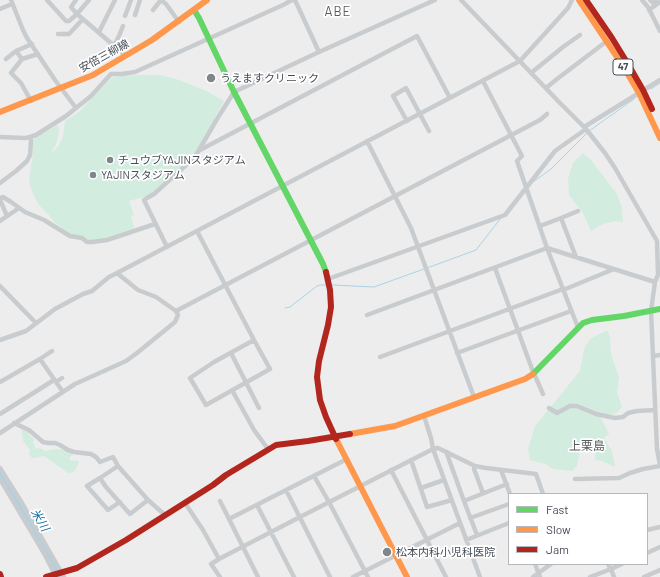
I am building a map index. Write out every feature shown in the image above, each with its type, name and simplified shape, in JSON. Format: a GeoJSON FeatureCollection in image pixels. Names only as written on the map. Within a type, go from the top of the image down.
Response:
{"type":"FeatureCollection","features":[{"type":"Feature","properties":{"kind":"street"},"geometry":{"type":"LineString","coordinates":[[47,0],[66,22],[77,14],[89,0]]}},
{"type":"Feature","properties":{"kind":"street"},"geometry":{"type":"LineString","coordinates":[[76,0],[71,7],[77,14],[126,56]]}},
{"type":"Feature","properties":{"kind":"street"},"geometry":{"type":"LineString","coordinates":[[99,32],[115,0]]}},
{"type":"Feature","properties":{"kind":"street"},"geometry":{"type":"LineString","coordinates":[[125,16],[131,0]]}},
{"type":"Feature","properties":{"kind":"street"},"geometry":{"type":"LineString","coordinates":[[134,15],[140,0]]}},
{"type":"Feature","properties":{"kind":"street"},"geometry":{"type":"LineString","coordinates":[[153,10],[161,0],[166,4],[179,22]]}},
{"type":"Feature","properties":{"kind":"street","name":"安倍三柳線"},"geometry":{"type":"LineString","coordinates":[[0,112],[84,79],[152,40],[179,22],[207,0]]}},
{"type":"Feature","properties":{"kind":"street"},"geometry":{"type":"LineString","coordinates":[[111,74],[115,75],[134,72],[292,0]]}},
{"type":"Feature","properties":{"kind":"street"},"geometry":{"type":"LineString","coordinates":[[295,0],[319,52]]}},
{"type":"Feature","properties":{"kind":"street"},"geometry":{"type":"LineString","coordinates":[[167,247],[144,200],[154,194],[195,157],[234,92],[435,0]]}},
{"type":"Feature","properties":{"kind":"street"},"geometry":{"type":"LineString","coordinates":[[461,0],[585,128],[615,168],[658,240],[658,274],[655,282],[651,311],[655,410],[660,465],[643,468],[619,478],[575,479]]}},
{"type":"Feature","properties":{"kind":"street"},"geometry":{"type":"LineString","coordinates":[[0,340],[26,331],[55,309],[83,294],[92,291],[116,273],[520,61],[566,10],[572,0]]}},
{"type":"Feature","properties":{"kind":"street","name":"47"},"geometry":{"type":"LineString","coordinates":[[579,0],[641,92],[660,138]]}},
{"type":"Feature","properties":{"kind":"street","name":"47"},"geometry":{"type":"LineString","coordinates":[[586,0],[612,38],[660,127]]}},
{"type":"Feature","properties":{"kind":"street"},"geometry":{"type":"LineString","coordinates":[[642,0],[660,31]]}},
{"type":"Feature","properties":{"kind":"street"},"geometry":{"type":"LineString","coordinates":[[650,0],[653,3],[656,0]]}},
{"type":"Feature","properties":{"kind":"street"},"geometry":{"type":"LineString","coordinates":[[0,9],[11,2],[23,30],[76,108]]}},
{"type":"Feature","properties":{"kind":"street"},"geometry":{"type":"LineString","coordinates":[[649,10],[660,2]]}},
{"type":"Feature","properties":{"kind":"street"},"geometry":{"type":"LineString","coordinates":[[194,10],[209,38],[234,92],[323,264],[330,290],[331,307],[328,325],[318,361],[317,377],[320,400],[335,436],[407,577]]}},
{"type":"Feature","properties":{"kind":"street"},"geometry":{"type":"LineString","coordinates":[[58,34],[69,34],[83,19]]}},
{"type":"Feature","properties":{"kind":"street"},"geometry":{"type":"LineString","coordinates":[[114,45],[123,26]]}},
{"type":"Feature","properties":{"kind":"street"},"geometry":{"type":"LineString","coordinates":[[532,73],[580,35]]}},
{"type":"Feature","properties":{"kind":"street"},"geometry":{"type":"LineString","coordinates":[[200,150],[418,36],[450,98]]}},
{"type":"Feature","properties":{"kind":"street"},"geometry":{"type":"LineString","coordinates":[[546,88],[607,41]]}},
{"type":"Feature","properties":{"kind":"street"},"geometry":{"type":"LineString","coordinates":[[6,59],[16,51],[32,44]]}},
{"type":"Feature","properties":{"kind":"street"},"geometry":{"type":"LineString","coordinates":[[16,51],[22,59]]}},
{"type":"Feature","properties":{"kind":"street"},"geometry":{"type":"LineString","coordinates":[[31,101],[21,83],[11,73],[22,59],[38,54]]}},
{"type":"Feature","properties":{"kind":"street"},"geometry":{"type":"LineString","coordinates":[[108,66],[111,74]]}},
{"type":"Feature","properties":{"kind":"street"},"geometry":{"type":"LineString","coordinates":[[0,137],[25,138],[46,129],[66,116],[91,96],[111,74]]}},
{"type":"Feature","properties":{"kind":"street"},"geometry":{"type":"LineString","coordinates":[[328,280],[505,215],[555,151],[585,128],[660,80]]}},
{"type":"Feature","properties":{"kind":"street"},"geometry":{"type":"LineString","coordinates":[[483,81],[522,156],[517,161],[547,248],[578,326]]}},
{"type":"Feature","properties":{"kind":"street"},"geometry":{"type":"LineString","coordinates":[[407,121],[393,96],[406,88],[429,131]]}},
{"type":"Feature","properties":{"kind":"street"},"geometry":{"type":"LineString","coordinates":[[176,311],[394,195],[540,120],[547,114]]}},
{"type":"Feature","properties":{"kind":"street"},"geometry":{"type":"LineString","coordinates":[[0,183],[27,161],[30,155],[30,137]]}},
{"type":"Feature","properties":{"kind":"street"},"geometry":{"type":"LineString","coordinates":[[367,141],[411,228],[474,397]]}},
{"type":"Feature","properties":{"kind":"street"},"geometry":{"type":"LineString","coordinates":[[6,216],[0,199],[3,197],[25,212],[55,226],[70,236],[82,238],[87,242],[107,240],[155,224]]}},
{"type":"Feature","properties":{"kind":"street"},"geometry":{"type":"LineString","coordinates":[[0,221],[19,208]]}},
{"type":"Feature","properties":{"kind":"street"},"geometry":{"type":"LineString","coordinates":[[540,226],[578,211]]}},
{"type":"Feature","properties":{"kind":"street"},"geometry":{"type":"LineString","coordinates":[[561,218],[576,257]]}},
{"type":"Feature","properties":{"kind":"street"},"geometry":{"type":"LineString","coordinates":[[197,231],[270,369],[206,405],[190,378],[254,340]]}},
{"type":"Feature","properties":{"kind":"street"},"geometry":{"type":"LineString","coordinates":[[367,315],[547,248],[655,282]]}},
{"type":"Feature","properties":{"kind":"street"},"geometry":{"type":"LineString","coordinates":[[495,268],[543,394]]}},
{"type":"Feature","properties":{"kind":"street"},"geometry":{"type":"LineString","coordinates":[[380,357],[614,269]]}},
{"type":"Feature","properties":{"kind":"street"},"geometry":{"type":"LineString","coordinates":[[0,433],[76,384],[126,361],[175,322],[178,315],[176,311],[156,297],[138,290],[116,273]]}},
{"type":"Feature","properties":{"kind":"street"},"geometry":{"type":"LineString","coordinates":[[0,286],[36,323]]}},
{"type":"Feature","properties":{"kind":"street"},"geometry":{"type":"LineString","coordinates":[[46,577],[59,575],[77,568],[126,540],[213,485],[226,475],[276,445],[395,426],[424,416],[525,379],[534,373],[578,326],[583,323],[592,320],[660,309]]}},
{"type":"Feature","properties":{"kind":"street"},"geometry":{"type":"LineString","coordinates":[[457,353],[571,311]]}},
{"type":"Feature","properties":{"kind":"street"},"geometry":{"type":"LineString","coordinates":[[0,382],[52,351]]}},
{"type":"Feature","properties":{"kind":"street"},"geometry":{"type":"LineString","coordinates":[[230,354],[259,408]]}},
{"type":"Feature","properties":{"kind":"street"},"geometry":{"type":"LineString","coordinates":[[653,356],[660,355]]}},
{"type":"Feature","properties":{"kind":"street"},"geometry":{"type":"LineString","coordinates":[[40,359],[63,392]]}},
{"type":"Feature","properties":{"kind":"street"},"geometry":{"type":"LineString","coordinates":[[0,414],[62,378]]}},
{"type":"Feature","properties":{"kind":"street"},"geometry":{"type":"LineString","coordinates":[[232,390],[254,430],[268,449]]}},
{"type":"Feature","properties":{"kind":"street"},"geometry":{"type":"LineString","coordinates":[[549,408],[557,413],[570,406],[577,406],[596,414],[615,418],[637,411],[655,410]]}},
{"type":"Feature","properties":{"kind":"street"},"geometry":{"type":"LineString","coordinates":[[424,416],[431,438],[432,449],[480,577]]}},
{"type":"Feature","properties":{"kind":"street"},"geometry":{"type":"LineString","coordinates":[[14,423],[29,430],[43,442],[55,443],[74,452],[91,454],[100,462],[113,458],[118,466],[148,500],[165,515]]}},
{"type":"Feature","properties":{"kind":"street"},"geometry":{"type":"LineString","coordinates":[[220,577],[211,564],[219,559],[432,449],[438,448],[475,466],[536,474],[543,493]]}},
{"type":"Feature","properties":{"kind":"street"},"geometry":{"type":"LineString","coordinates":[[447,452],[477,535]]}},
{"type":"Feature","properties":{"kind":"street"},"geometry":{"type":"LineString","coordinates":[[229,519],[347,459]]}},
{"type":"Feature","properties":{"kind":"street"},"geometry":{"type":"LineString","coordinates":[[412,460],[427,507],[452,500]]}},
{"type":"Feature","properties":{"kind":"street"},"geometry":{"type":"LineString","coordinates":[[118,466],[87,486],[108,510],[120,502]]}},
{"type":"Feature","properties":{"kind":"street"},"geometry":{"type":"LineString","coordinates":[[475,466],[474,469],[483,493]]}},
{"type":"Feature","properties":{"kind":"street"},"geometry":{"type":"LineString","coordinates":[[0,468],[22,503],[59,575]]}},
{"type":"Feature","properties":{"kind":"street"},"geometry":{"type":"LineString","coordinates":[[391,470],[446,577]]}},
{"type":"Feature","properties":{"kind":"street"},"geometry":{"type":"LineString","coordinates":[[501,470],[510,493]]}},
{"type":"Feature","properties":{"kind":"street"},"geometry":{"type":"LineString","coordinates":[[314,476],[368,577]]}},
{"type":"Feature","properties":{"kind":"street"},"geometry":{"type":"LineString","coordinates":[[100,478],[130,514],[148,500]]}},
{"type":"Feature","properties":{"kind":"street"},"geometry":{"type":"LineString","coordinates":[[0,479],[59,575]]}},
{"type":"Feature","properties":{"kind":"street"},"geometry":{"type":"LineString","coordinates":[[421,488],[444,480]]}},
{"type":"Feature","properties":{"kind":"street"},"geometry":{"type":"LineString","coordinates":[[464,500],[507,484]]}},
{"type":"Feature","properties":{"kind":"street"},"geometry":{"type":"LineString","coordinates":[[286,490],[330,577]]}},
{"type":"Feature","properties":{"kind":"street"},"geometry":{"type":"LineString","coordinates":[[220,501],[258,577]]}},
{"type":"Feature","properties":{"kind":"street"},"geometry":{"type":"LineString","coordinates":[[185,502],[219,559]]}},
{"type":"Feature","properties":{"kind":"street"},"geometry":{"type":"LineString","coordinates":[[257,504],[294,577]]}},
{"type":"Feature","properties":{"kind":"street"},"geometry":{"type":"LineString","coordinates":[[470,518],[508,504]]}},
{"type":"Feature","properties":{"kind":"street"},"geometry":{"type":"LineString","coordinates":[[353,577],[460,523]]}},
{"type":"Feature","properties":{"kind":"street"},"geometry":{"type":"LineString","coordinates":[[466,540],[508,523]]}},
{"type":"Feature","properties":{"kind":"street"},"geometry":{"type":"LineString","coordinates":[[648,530],[660,527]]}},
{"type":"Feature","properties":{"kind":"street"},"geometry":{"type":"LineString","coordinates":[[648,553],[660,547]]}},
{"type":"Feature","properties":{"kind":"street"},"geometry":{"type":"LineString","coordinates":[[535,565],[539,575]]}},
{"type":"Feature","properties":{"kind":"street"},"geometry":{"type":"LineString","coordinates":[[534,577],[539,575],[550,565]]}},
{"type":"Feature","properties":{"kind":"street"},"geometry":{"type":"LineString","coordinates":[[609,565],[614,577]]}},
{"type":"Feature","properties":{"kind":"street"},"geometry":{"type":"LineString","coordinates":[[590,577],[620,565]]}},
{"type":"Feature","properties":{"kind":"street"},"geometry":{"type":"LineString","coordinates":[[644,577],[660,570]]}},
{"type":"Feature","properties":{"kind":"green space","name":"チュウブYAJINスタジアム"},"geometry":{"type":"Polygon","coordinates":[[[161,75],[179,80],[206,91],[224,101],[194,155],[147,196],[129,201],[134,215],[131,216],[134,228],[106,238],[92,241],[71,234],[54,222],[39,205],[33,194],[29,183],[33,154],[32,143],[35,137],[58,125],[59,131],[56,145],[52,150],[53,152],[63,137],[65,121],[79,112],[110,79],[114,77],[161,75]]]}},
{"type":"Feature","properties":{"kind":"green space"},"geometry":{"type":"Polygon","coordinates":[[[583,153],[591,160],[617,194],[622,208],[623,222],[614,221],[603,224],[591,231],[583,213],[569,195],[568,179],[573,163],[583,153]]]}},
{"type":"Feature","properties":{"kind":"green space"},"geometry":{"type":"Polygon","coordinates":[[[607,330],[610,336],[611,355],[619,377],[617,392],[622,407],[615,414],[600,416],[609,434],[604,438],[612,451],[615,467],[602,461],[595,460],[596,445],[581,446],[577,466],[572,471],[553,469],[545,464],[530,460],[528,449],[535,426],[580,371],[584,349],[590,339],[607,330]]]}},
{"type":"Feature","properties":{"kind":"green space"},"geometry":{"type":"Polygon","coordinates":[[[21,429],[28,431],[29,435],[34,439],[33,443],[36,449],[40,448],[45,451],[56,449],[67,450],[73,453],[70,460],[77,460],[79,462],[75,471],[68,473],[44,456],[32,458],[29,454],[30,450],[23,441],[21,429]]]}},
{"type":"Feature","properties":{"kind":"waterway"},"geometry":{"type":"LineString","coordinates":[[651,89],[660,83]]}},
{"type":"Feature","properties":{"kind":"waterway"},"geometry":{"type":"LineString","coordinates":[[589,131],[634,99]]}},
{"type":"Feature","properties":{"kind":"waterway"},"geometry":{"type":"LineString","coordinates":[[533,182],[551,169],[587,133]]}},
{"type":"Feature","properties":{"kind":"waterway"},"geometry":{"type":"LineString","coordinates":[[427,268],[476,250],[501,218]]}},
{"type":"Feature","properties":{"kind":"waterway"},"geometry":{"type":"LineString","coordinates":[[332,285],[374,287],[424,269]]}},
{"type":"Feature","properties":{"kind":"waterway"},"geometry":{"type":"LineString","coordinates":[[285,308],[290,307],[317,286],[327,285]]}},
{"type":"Feature","properties":{"kind":"waterway","name":"米川"},"geometry":{"type":"LineString","coordinates":[[0,475],[15,498],[60,577]]}},
{"type":"Feature","properties":{"kind":"traffic: fast"},"geometry":{"type":"LineString","coordinates":[[194,10],[326,272]]}},
{"type":"Feature","properties":{"kind":"traffic: fast"},"geometry":{"type":"LineString","coordinates":[[533,374],[583,323],[592,320],[660,309]]}},
{"type":"Feature","properties":{"kind":"traffic: slow"},"geometry":{"type":"LineString","coordinates":[[0,112],[93,75],[152,40],[207,0]]}},
{"type":"Feature","properties":{"kind":"traffic: slow"},"geometry":{"type":"LineString","coordinates":[[579,0],[639,93],[660,138]]}},
{"type":"Feature","properties":{"kind":"traffic: slow"},"geometry":{"type":"LineString","coordinates":[[350,434],[395,426],[525,379],[533,374]]}},
{"type":"Feature","properties":{"kind":"traffic: slow"},"geometry":{"type":"LineString","coordinates":[[336,439],[407,577]]}},
{"type":"Feature","properties":{"kind":"traffic: jam"},"geometry":{"type":"LineString","coordinates":[[586,0],[628,64],[652,109]]}},
{"type":"Feature","properties":{"kind":"traffic: jam"},"geometry":{"type":"LineString","coordinates":[[326,272],[330,290],[331,307],[317,377],[320,400],[336,439]]}},
{"type":"Feature","properties":{"kind":"traffic: jam"},"geometry":{"type":"LineString","coordinates":[[46,577],[77,568],[126,540],[213,485],[226,475],[276,445],[350,434]]}},
{"type":"Feature","properties":{"kind":"place","name":"うえますクリニック"},"geometry":{"type":"Point","coordinates":[211,78]}},
{"type":"Feature","properties":{"kind":"place","name":"チュウブYAJINスタジアム"},"geometry":{"type":"Point","coordinates":[110,160]}},
{"type":"Feature","properties":{"kind":"place","name":"YAJINスタジアム"},"geometry":{"type":"Point","coordinates":[93,175]}},
{"type":"Feature","properties":{"kind":"place","name":"松本内科小児科医院"},"geometry":{"type":"Point","coordinates":[387,552]}},
{"type":"Feature","properties":{"kind":"district","name":"ABE"},"geometry":{"type":"Point","coordinates":[338,12]}},
{"type":"Feature","properties":{"kind":"district","name":"上栗島"},"geometry":{"type":"Point","coordinates":[587,446]}}]}
